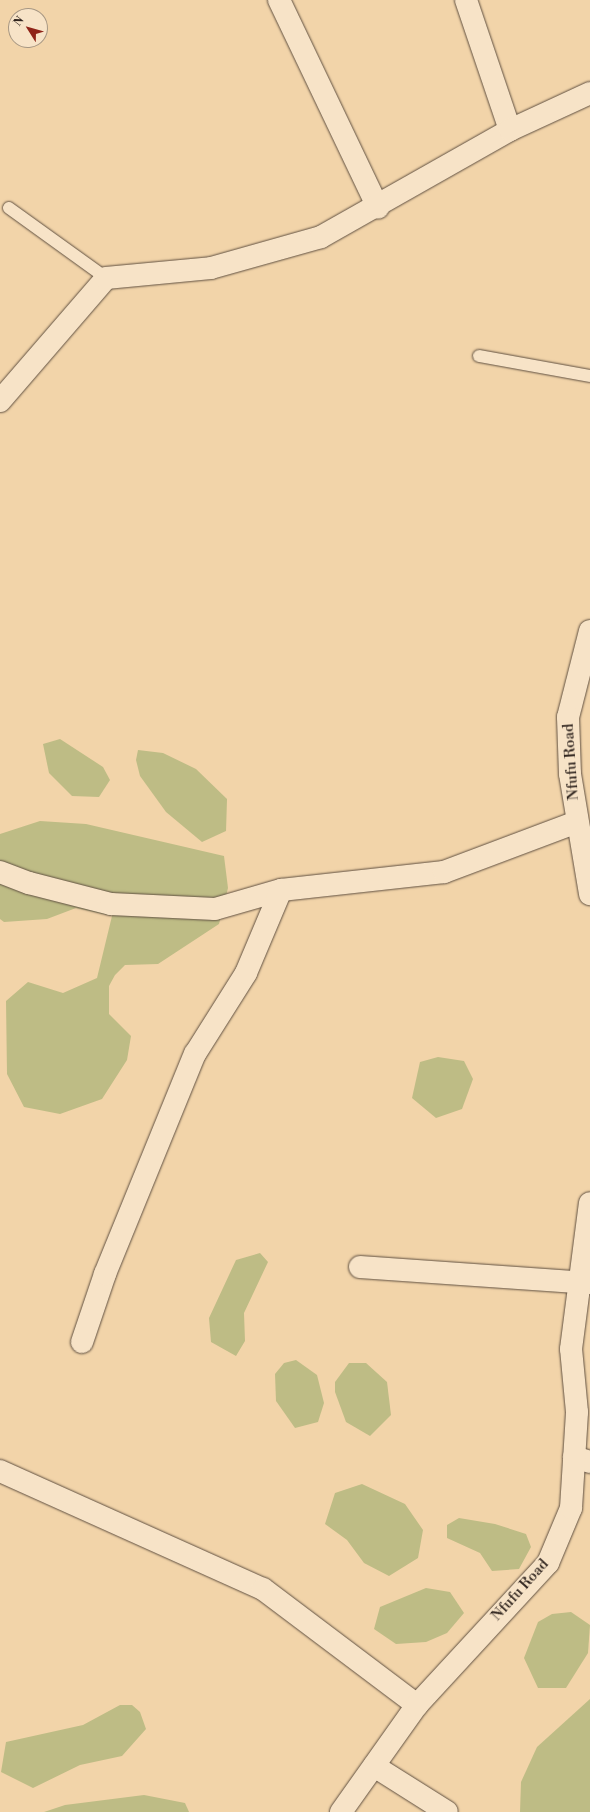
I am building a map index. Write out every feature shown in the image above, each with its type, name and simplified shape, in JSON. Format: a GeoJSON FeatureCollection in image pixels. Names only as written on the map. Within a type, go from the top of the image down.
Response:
{"type":"FeatureCollection","features":[{"type":"Feature","properties":{"kind":"street"},"geometry":{"type":"LineString","coordinates":[[279,0],[378,208]]}},
{"type":"Feature","properties":{"kind":"street"},"geometry":{"type":"LineString","coordinates":[[466,0],[510,130]]}},
{"type":"Feature","properties":{"kind":"street"},"geometry":{"type":"LineString","coordinates":[[0,401],[106,278],[211,268],[321,237],[378,208],[510,130],[590,93]]}},
{"type":"Feature","properties":{"kind":"street","name":"Nfufu Road"},"geometry":{"type":"LineString","coordinates":[[590,631],[568,717],[576,822],[590,894]]}},
{"type":"Feature","properties":{"kind":"street"},"geometry":{"type":"LineString","coordinates":[[0,872],[29,883],[111,904],[215,909],[281,890],[444,872],[576,822]]}},
{"type":"Feature","properties":{"kind":"street"},"geometry":{"type":"LineString","coordinates":[[82,1342],[105,1274],[195,1054],[246,973],[281,890]]}},
{"type":"Feature","properties":{"kind":"street","name":"Nfufu Road"},"geometry":{"type":"LineString","coordinates":[[341,1812],[417,1705],[548,1563],[571,1508],[582,1460],[571,1349],[584,1282],[590,1203]]}},
{"type":"Feature","properties":{"kind":"street"},"geometry":{"type":"LineString","coordinates":[[360,1267],[584,1282]]}},
{"type":"Feature","properties":{"kind":"street"},"geometry":{"type":"LineString","coordinates":[[0,1471],[263,1589],[417,1705]]}},
{"type":"Feature","properties":{"kind":"street"},"geometry":{"type":"LineString","coordinates":[[374,1766],[447,1812]]}},
{"type":"Feature","properties":{"kind":"lane"},"geometry":{"type":"LineString","coordinates":[[9,208],[106,278]]}},
{"type":"Feature","properties":{"kind":"lane"},"geometry":{"type":"LineString","coordinates":[[479,356],[590,376]]}},
{"type":"Feature","properties":{"kind":"shaded area"},"geometry":{"type":"Polygon","coordinates":[[[60,739],[103,767],[110,780],[99,797],[72,796],[49,773],[43,744],[60,739]]]}},
{"type":"Feature","properties":{"kind":"shaded area"},"geometry":{"type":"Polygon","coordinates":[[[138,750],[163,753],[196,769],[227,799],[226,831],[202,842],[166,812],[140,776],[136,760],[138,750]]]}},
{"type":"Feature","properties":{"kind":"shaded area"},"geometry":{"type":"Polygon","coordinates":[[[40,821],[86,824],[224,856],[228,888],[219,924],[158,964],[125,965],[115,975],[109,986],[109,1014],[131,1036],[127,1060],[102,1099],[60,1114],[24,1107],[7,1074],[6,1001],[28,982],[63,993],[97,978],[112,916],[76,908],[47,919],[4,922],[0,919],[0,834],[40,821]]]}},
{"type":"Feature","properties":{"kind":"shaded area"},"geometry":{"type":"Polygon","coordinates":[[[438,1057],[464,1061],[473,1079],[462,1109],[436,1118],[412,1098],[420,1062],[438,1057]]]}},
{"type":"Feature","properties":{"kind":"shaded area"},"geometry":{"type":"Polygon","coordinates":[[[260,1253],[268,1262],[244,1313],[245,1341],[236,1356],[211,1342],[209,1318],[236,1260],[260,1253]]]}},
{"type":"Feature","properties":{"kind":"shaded area"},"geometry":{"type":"Polygon","coordinates":[[[296,1360],[317,1375],[324,1403],[318,1422],[295,1428],[276,1401],[275,1374],[284,1363],[296,1360]]]}},
{"type":"Feature","properties":{"kind":"shaded area"},"geometry":{"type":"Polygon","coordinates":[[[349,1363],[366,1363],[387,1382],[391,1415],[370,1436],[346,1422],[335,1392],[335,1382],[349,1363]]]}},
{"type":"Feature","properties":{"kind":"shaded area"},"geometry":{"type":"Polygon","coordinates":[[[362,1484],[405,1504],[423,1530],[418,1558],[389,1576],[364,1563],[347,1540],[325,1524],[335,1493],[362,1484]]]}},
{"type":"Feature","properties":{"kind":"shaded area"},"geometry":{"type":"Polygon","coordinates":[[[459,1518],[495,1524],[526,1534],[531,1547],[519,1569],[492,1571],[480,1553],[447,1538],[447,1525],[459,1518]]]}},
{"type":"Feature","properties":{"kind":"shaded area"},"geometry":{"type":"Polygon","coordinates":[[[426,1588],[450,1592],[464,1613],[447,1633],[426,1642],[396,1644],[374,1629],[380,1607],[426,1588]]]}},
{"type":"Feature","properties":{"kind":"shaded area"},"geometry":{"type":"Polygon","coordinates":[[[571,1612],[590,1625],[588,1653],[566,1688],[538,1688],[524,1658],[538,1622],[552,1614],[571,1612]]]}},
{"type":"Feature","properties":{"kind":"shaded area"},"geometry":{"type":"Polygon","coordinates":[[[590,1699],[590,1812],[520,1812],[521,1782],[537,1747],[590,1699]]]}},
{"type":"Feature","properties":{"kind":"shaded area"},"geometry":{"type":"Polygon","coordinates":[[[120,1705],[132,1705],[140,1712],[146,1729],[122,1756],[80,1765],[33,1788],[1,1772],[6,1742],[83,1725],[120,1705]]]}},
{"type":"Feature","properties":{"kind":"shaded area"},"geometry":{"type":"Polygon","coordinates":[[[144,1795],[185,1803],[189,1812],[44,1812],[65,1805],[144,1795]]]}}]}
